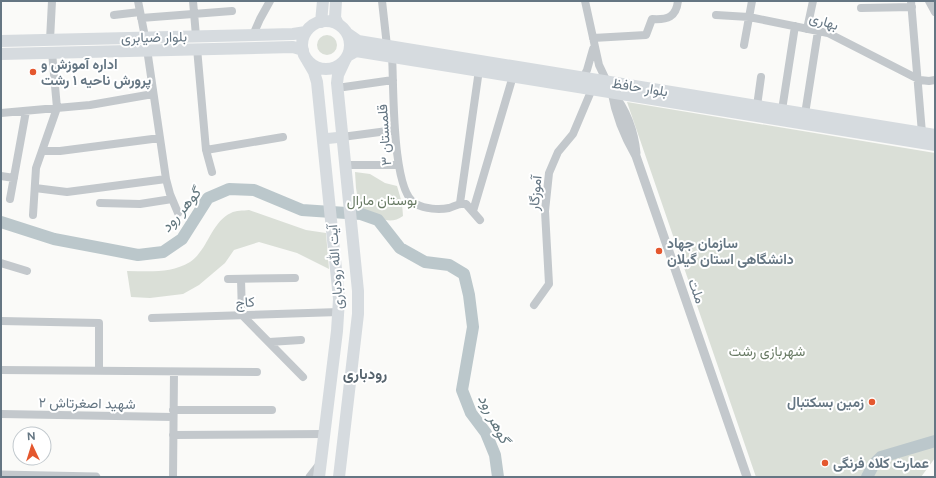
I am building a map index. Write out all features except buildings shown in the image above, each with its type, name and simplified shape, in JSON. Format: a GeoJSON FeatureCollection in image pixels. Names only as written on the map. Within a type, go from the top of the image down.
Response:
{"type":"FeatureCollection","features":[{"type":"Feature","properties":{"kind":"main road"},"geometry":{"type":"LineString","coordinates":[[321,22],[323,1]]}},
{"type":"Feature","properties":{"kind":"main road"},"geometry":{"type":"LineString","coordinates":[[336,1],[335,18],[338,24],[348,34],[350,44],[347,57],[335,68],[325,69],[315,67],[305,55],[302,42],[306,32],[313,25],[321,22],[338,24]]}},
{"type":"Feature","properties":{"kind":"main road","name":"بلوار ضیابری"},"geometry":{"type":"LineString","coordinates":[[196,42],[253,35],[306,32]]}},
{"type":"Feature","properties":{"kind":"main road","name":"بلوار حافظ"},"geometry":{"type":"LineString","coordinates":[[348,34],[358,41],[390,51],[479,70],[592,89],[609,87]]}},
{"type":"Feature","properties":{"kind":"main road","name":"بلوار ضیابری"},"geometry":{"type":"LineString","coordinates":[[1,41],[50,40],[146,43],[196,42],[293,47],[305,55]]}},
{"type":"Feature","properties":{"kind":"main road","name":"بلوار ضیابری"},"geometry":{"type":"LineString","coordinates":[[1,54],[52,52],[146,43]]}},
{"type":"Feature","properties":{"kind":"main road","name":"بلوار حافظ"},"geometry":{"type":"LineString","coordinates":[[347,57],[356,51],[390,51],[583,78],[609,87],[922,138],[935,135]]}},
{"type":"Feature","properties":{"kind":"main road","name":"آیت الله رودباری"},"geometry":{"type":"LineString","coordinates":[[305,55],[314,72],[317,82],[338,278],[339,312],[319,477]]}},
{"type":"Feature","properties":{"kind":"main road","name":"آیت الله رودباری"},"geometry":{"type":"LineString","coordinates":[[339,477],[358,325],[358,291],[337,88],[337,77],[347,57]]}},
{"type":"Feature","properties":{"kind":"main road","name":"بلوار حافظ"},"geometry":{"type":"LineString","coordinates":[[742,109],[757,106],[805,114],[922,138],[935,145]]}},
{"type":"Feature","properties":{"kind":"main road"},"geometry":{"type":"LineString","coordinates":[[323,139],[342,136]]}},
{"type":"Feature","properties":{"kind":"street"},"geometry":{"type":"LineString","coordinates":[[50,40],[52,1]]}},
{"type":"Feature","properties":{"kind":"street"},"geometry":{"type":"LineString","coordinates":[[138,1],[146,43],[166,179],[178,213]]}},
{"type":"Feature","properties":{"kind":"street"},"geometry":{"type":"LineString","coordinates":[[193,1],[206,150],[212,172]]}},
{"type":"Feature","properties":{"kind":"street"},"geometry":{"type":"LineString","coordinates":[[253,35],[270,1]]}},
{"type":"Feature","properties":{"kind":"street","name":"قلمستان ۳"},"geometry":{"type":"LineString","coordinates":[[382,1],[394,80],[397,165],[405,192],[414,204],[436,209],[448,208],[460,203]]}},
{"type":"Feature","properties":{"kind":"street"},"geometry":{"type":"LineString","coordinates":[[585,1],[599,65],[609,87]]}},
{"type":"Feature","properties":{"kind":"street"},"geometry":{"type":"LineString","coordinates":[[593,40],[646,35],[652,19],[670,18],[675,13],[678,1]]}},
{"type":"Feature","properties":{"kind":"street"},"geometry":{"type":"LineString","coordinates":[[744,45],[752,1]]}},
{"type":"Feature","properties":{"kind":"street"},"geometry":{"type":"LineString","coordinates":[[807,29],[813,1]]}},
{"type":"Feature","properties":{"kind":"street"},"geometry":{"type":"LineString","coordinates":[[929,1],[935,12]]}},
{"type":"Feature","properties":{"kind":"street"},"geometry":{"type":"LineString","coordinates":[[861,8],[911,4],[922,138]]}},
{"type":"Feature","properties":{"kind":"street"},"geometry":{"type":"LineString","coordinates":[[114,15],[194,14],[232,10]]}},
{"type":"Feature","properties":{"kind":"street","name":"بهاری"},"geometry":{"type":"LineString","coordinates":[[716,15],[749,17],[828,33],[917,78]]}},
{"type":"Feature","properties":{"kind":"street"},"geometry":{"type":"LineString","coordinates":[[782,110],[795,26]]}},
{"type":"Feature","properties":{"kind":"street"},"geometry":{"type":"LineString","coordinates":[[805,114],[818,31]]}},
{"type":"Feature","properties":{"kind":"street"},"geometry":{"type":"LineString","coordinates":[[583,78],[592,58],[593,40]]}},
{"type":"Feature","properties":{"kind":"street"},"geometry":{"type":"LineString","coordinates":[[33,215],[36,168],[58,108],[52,52]]}},
{"type":"Feature","properties":{"kind":"street"},"geometry":{"type":"LineString","coordinates":[[479,70],[460,203],[468,205],[480,220]]}},
{"type":"Feature","properties":{"kind":"street"},"geometry":{"type":"LineString","coordinates":[[473,211],[513,76]]}},
{"type":"Feature","properties":{"kind":"street"},"geometry":{"type":"LineString","coordinates":[[757,106],[761,77]]}},
{"type":"Feature","properties":{"kind":"street"},"geometry":{"type":"LineString","coordinates":[[917,78],[924,81],[935,80]]}},
{"type":"Feature","properties":{"kind":"street"},"geometry":{"type":"LineString","coordinates":[[337,88],[394,80]]}},
{"type":"Feature","properties":{"kind":"street","name":"ملت"},"geometry":{"type":"LineString","coordinates":[[609,87],[614,106],[636,156],[747,477]]}},
{"type":"Feature","properties":{"kind":"street","name":"آموزگار"},"geometry":{"type":"LineString","coordinates":[[534,305],[549,284],[545,211],[549,173],[558,152],[573,134],[592,89]]}},
{"type":"Feature","properties":{"kind":"street"},"geometry":{"type":"LineString","coordinates":[[1,113],[90,105],[153,94]]}},
{"type":"Feature","properties":{"kind":"street"},"geometry":{"type":"LineString","coordinates":[[10,199],[26,111]]}},
{"type":"Feature","properties":{"kind":"street"},"geometry":{"type":"LineString","coordinates":[[342,136],[396,130]]}},
{"type":"Feature","properties":{"kind":"street"},"geometry":{"type":"LineString","coordinates":[[206,150],[283,137]]}},
{"type":"Feature","properties":{"kind":"street"},"geometry":{"type":"LineString","coordinates":[[42,151],[60,151],[160,138]]}},
{"type":"Feature","properties":{"kind":"street"},"geometry":{"type":"LineString","coordinates":[[350,165],[397,165]]}},
{"type":"Feature","properties":{"kind":"street"},"geometry":{"type":"LineString","coordinates":[[1,176],[14,178]]}},
{"type":"Feature","properties":{"kind":"street"},"geometry":{"type":"LineString","coordinates":[[35,188],[66,192],[166,179]]}},
{"type":"Feature","properties":{"kind":"street"},"geometry":{"type":"LineString","coordinates":[[100,203],[140,204],[172,199]]}},
{"type":"Feature","properties":{"kind":"street"},"geometry":{"type":"LineString","coordinates":[[1,263],[27,271]]}},
{"type":"Feature","properties":{"kind":"street"},"geometry":{"type":"LineString","coordinates":[[228,279],[295,278]]}},
{"type":"Feature","properties":{"kind":"street"},"geometry":{"type":"LineString","coordinates":[[241,279],[242,315],[303,377]]}},
{"type":"Feature","properties":{"kind":"street","name":"کاج"},"geometry":{"type":"LineString","coordinates":[[152,318],[339,312]]}},
{"type":"Feature","properties":{"kind":"street"},"geometry":{"type":"LineString","coordinates":[[1,321],[98,323],[99,371]]}},
{"type":"Feature","properties":{"kind":"street"},"geometry":{"type":"LineString","coordinates":[[269,342],[300,340]]}},
{"type":"Feature","properties":{"kind":"street"},"geometry":{"type":"LineString","coordinates":[[1,370],[257,372]]}},
{"type":"Feature","properties":{"kind":"street"},"geometry":{"type":"LineString","coordinates":[[173,477],[174,372]]}},
{"type":"Feature","properties":{"kind":"street","name":"شهید اصغرتاش ۲"},"geometry":{"type":"LineString","coordinates":[[1,414],[173,414],[272,410]]}},
{"type":"Feature","properties":{"kind":"street"},"geometry":{"type":"LineString","coordinates":[[173,435],[324,434]]}},
{"type":"Feature","properties":{"kind":"street"},"geometry":{"type":"LineString","coordinates":[[310,477],[321,463]]}},
{"type":"Feature","properties":{"kind":"street"},"geometry":{"type":"LineString","coordinates":[[1,475],[96,477]]}},
{"type":"Feature","properties":{"kind":"green space"},"geometry":{"type":"Polygon","coordinates":[[[323,35],[331,35],[337,41],[337,49],[331,55],[323,55],[317,49],[317,41],[323,35]]]}},
{"type":"Feature","properties":{"kind":"green space","name":"شهربازی رشت"},"geometry":{"type":"Polygon","coordinates":[[[627,102],[935,153],[935,458],[921,477],[756,477],[627,102]]]}},
{"type":"Feature","properties":{"kind":"green space","name":"بوستان مارال"},"geometry":{"type":"Polygon","coordinates":[[[355,172],[370,174],[385,183],[397,186],[402,203],[403,216],[397,219],[386,220],[369,213],[359,206],[355,172]]]}},
{"type":"Feature","properties":{"kind":"green space"},"geometry":{"type":"Polygon","coordinates":[[[249,210],[306,230],[326,233],[329,269],[297,253],[259,242],[234,250],[225,263],[199,285],[183,294],[150,298],[131,297],[127,271],[167,270],[190,262],[201,251],[214,229],[224,217],[235,211],[249,210]]]}},
{"type":"Feature","properties":{"kind":"waterway","name":"گوهر رود"},"geometry":{"type":"LineString","coordinates":[[1,222],[54,239],[138,255],[163,252],[182,239],[208,198],[229,189],[254,190],[302,210],[361,214],[378,220],[400,248],[425,262],[449,265],[464,274],[469,295],[473,327],[462,390],[471,413],[486,433],[495,455],[498,477]]}},
{"type":"Feature","properties":{"kind":"waterway","name":"گوهر رود"},"geometry":{"type":"LineString","coordinates":[[867,477],[874,464],[881,457],[935,441]]}},
{"type":"Feature","properties":{"kind":"place","name":"اداره آموزش و پرورش ناحیه ۱ رشت"},"geometry":{"type":"Point","coordinates":[33,72]}},
{"type":"Feature","properties":{"kind":"place","name":"سازمان جهاد دانشگاهی استان گیلان"},"geometry":{"type":"Point","coordinates":[659,251]}},
{"type":"Feature","properties":{"kind":"place","name":"زمین بسکتبال"},"geometry":{"type":"Point","coordinates":[872,402]}},
{"type":"Feature","properties":{"kind":"place","name":"عمارت کلاه فرنگی"},"geometry":{"type":"Point","coordinates":[825,463]}},
{"type":"Feature","properties":{"kind":"district","name":"رودباری"},"geometry":{"type":"Point","coordinates":[365,374]}}]}
